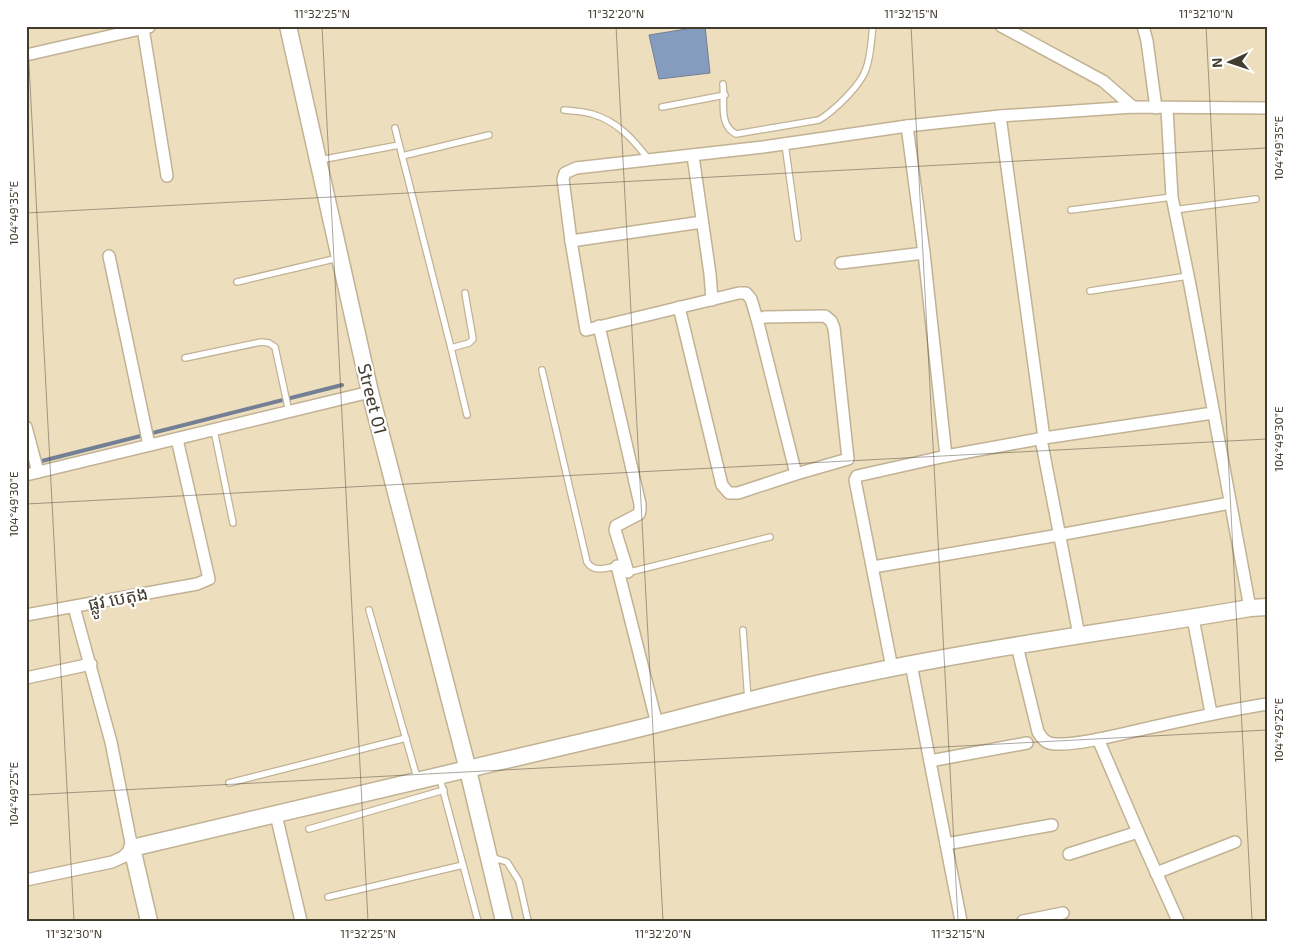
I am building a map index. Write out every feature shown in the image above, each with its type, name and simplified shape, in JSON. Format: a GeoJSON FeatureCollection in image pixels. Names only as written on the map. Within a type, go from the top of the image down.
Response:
{"type":"FeatureCollection","features":[{"type":"Feature","properties":{"kind":"street","name":"Street 01"},"geometry":{"type":"LineString","coordinates":[[288,26],[370,392],[468,770],[504,921]]}},
{"type":"Feature","properties":{"kind":"street"},"geometry":{"type":"LineString","coordinates":[[1001,26],[1103,80],[1133,107]]}},
{"type":"Feature","properties":{"kind":"street"},"geometry":{"type":"LineString","coordinates":[[26,880],[112,862],[123,857],[132,848],[418,782],[442,784],[468,770],[748,700],[892,668],[1079,634],[1259,608],[1230,502],[1174,210],[1161,108],[1147,40],[1142,26]]}},
{"type":"Feature","properties":{"kind":"street"},"geometry":{"type":"LineString","coordinates":[[26,55],[146,27],[167,176]]}},
{"type":"Feature","properties":{"kind":"street"},"geometry":{"type":"LineString","coordinates":[[796,474],[757,319],[751,299],[746,293],[739,293],[586,330],[571,241],[564,188],[565,173],[576,168],[693,156],[907,126],[1000,116],[1133,107],[1267,108]]}},
{"type":"Feature","properties":{"kind":"street"},"geometry":{"type":"LineString","coordinates":[[1000,116],[1043,438],[1059,534],[1079,634]]}},
{"type":"Feature","properties":{"kind":"street"},"geometry":{"type":"LineString","coordinates":[[907,126],[924,253],[946,456]]}},
{"type":"Feature","properties":{"kind":"street"},"geometry":{"type":"LineString","coordinates":[[693,156],[712,300]]}},
{"type":"Feature","properties":{"kind":"street"},"geometry":{"type":"LineString","coordinates":[[571,241],[702,222]]}},
{"type":"Feature","properties":{"kind":"street"},"geometry":{"type":"LineString","coordinates":[[841,263],[924,253]]}},
{"type":"Feature","properties":{"kind":"street"},"geometry":{"type":"LineString","coordinates":[[109,256],[147,437]]}},
{"type":"Feature","properties":{"kind":"street"},"geometry":{"type":"LineString","coordinates":[[679,307],[722,485],[729,493],[738,493],[848,459],[832,321],[825,316],[766,317],[757,319]]}},
{"type":"Feature","properties":{"kind":"street"},"geometry":{"type":"LineString","coordinates":[[599,326],[640,504],[638,514],[616,526],[615,530],[621,571],[657,724]]}},
{"type":"Feature","properties":{"kind":"street"},"geometry":{"type":"LineString","coordinates":[[26,427],[32,451],[33,471],[147,437],[176,439],[288,408],[370,392]]}},
{"type":"Feature","properties":{"kind":"street"},"geometry":{"type":"LineString","coordinates":[[892,668],[855,480],[856,476],[946,456],[1043,438],[1213,413]]}},
{"type":"Feature","properties":{"kind":"street","name":"ផ្លូវ បេតុង"},"geometry":{"type":"LineString","coordinates":[[26,615],[198,584],[209,579],[176,439]]}},
{"type":"Feature","properties":{"kind":"street"},"geometry":{"type":"LineString","coordinates":[[872,567],[1230,502]]}},
{"type":"Feature","properties":{"kind":"street"},"geometry":{"type":"LineString","coordinates":[[74,607],[111,742],[149,921]]}},
{"type":"Feature","properties":{"kind":"street"},"geometry":{"type":"LineString","coordinates":[[1193,618],[1212,713]]}},
{"type":"Feature","properties":{"kind":"street"},"geometry":{"type":"LineString","coordinates":[[1017,646],[1038,732],[1044,741],[1057,744],[1098,739],[1212,713],[1267,704]]}},
{"type":"Feature","properties":{"kind":"street"},"geometry":{"type":"LineString","coordinates":[[26,678],[91,664]]}},
{"type":"Feature","properties":{"kind":"street"},"geometry":{"type":"LineString","coordinates":[[911,664],[961,921]]}},
{"type":"Feature","properties":{"kind":"street"},"geometry":{"type":"LineString","coordinates":[[1098,739],[1178,921]]}},
{"type":"Feature","properties":{"kind":"street"},"geometry":{"type":"LineString","coordinates":[[930,761],[1027,743]]}},
{"type":"Feature","properties":{"kind":"street"},"geometry":{"type":"LineString","coordinates":[[276,815],[301,921]]}},
{"type":"Feature","properties":{"kind":"street"},"geometry":{"type":"LineString","coordinates":[[946,844],[1052,825]]}},
{"type":"Feature","properties":{"kind":"street"},"geometry":{"type":"LineString","coordinates":[[1070,854],[1138,832]]}},
{"type":"Feature","properties":{"kind":"street"},"geometry":{"type":"LineString","coordinates":[[1156,873],[1235,842]]}},
{"type":"Feature","properties":{"kind":"street"},"geometry":{"type":"LineString","coordinates":[[1023,921],[1063,914]]}},
{"type":"Feature","properties":{"kind":"lane"},"geometry":{"type":"LineString","coordinates":[[723,84],[725,95],[724,119],[726,125],[736,134],[819,120],[830,113],[848,95],[866,70],[873,26]]}},
{"type":"Feature","properties":{"kind":"lane"},"geometry":{"type":"LineString","coordinates":[[662,107],[725,95]]}},
{"type":"Feature","properties":{"kind":"lane"},"geometry":{"type":"LineString","coordinates":[[564,110],[591,113],[611,121],[636,142],[650,160]]}},
{"type":"Feature","properties":{"kind":"lane"},"geometry":{"type":"LineString","coordinates":[[395,128],[467,415]]}},
{"type":"Feature","properties":{"kind":"lane"},"geometry":{"type":"LineString","coordinates":[[402,156],[489,135]]}},
{"type":"Feature","properties":{"kind":"lane"},"geometry":{"type":"LineString","coordinates":[[786,144],[798,238]]}},
{"type":"Feature","properties":{"kind":"lane"},"geometry":{"type":"LineString","coordinates":[[318,160],[399,145]]}},
{"type":"Feature","properties":{"kind":"lane"},"geometry":{"type":"LineString","coordinates":[[1070,210],[1172,197]]}},
{"type":"Feature","properties":{"kind":"lane"},"geometry":{"type":"LineString","coordinates":[[1174,210],[1256,199]]}},
{"type":"Feature","properties":{"kind":"lane"},"geometry":{"type":"LineString","coordinates":[[237,282],[340,258]]}},
{"type":"Feature","properties":{"kind":"lane"},"geometry":{"type":"LineString","coordinates":[[1090,291],[1188,276]]}},
{"type":"Feature","properties":{"kind":"lane"},"geometry":{"type":"LineString","coordinates":[[451,348],[468,343],[472,339],[465,293]]}},
{"type":"Feature","properties":{"kind":"lane"},"geometry":{"type":"LineString","coordinates":[[185,358],[261,342],[269,343],[275,347],[288,408]]}},
{"type":"Feature","properties":{"kind":"lane"},"geometry":{"type":"LineString","coordinates":[[542,370],[586,562],[591,568],[621,571],[770,536]]}},
{"type":"Feature","properties":{"kind":"lane"},"geometry":{"type":"LineString","coordinates":[[214,430],[233,523]]}},
{"type":"Feature","properties":{"kind":"lane"},"geometry":{"type":"LineString","coordinates":[[369,610],[418,782]]}},
{"type":"Feature","properties":{"kind":"lane"},"geometry":{"type":"LineString","coordinates":[[743,630],[748,700]]}},
{"type":"Feature","properties":{"kind":"lane"},"geometry":{"type":"LineString","coordinates":[[229,783],[406,738]]}},
{"type":"Feature","properties":{"kind":"lane"},"geometry":{"type":"LineString","coordinates":[[309,829],[442,784],[478,921]]}},
{"type":"Feature","properties":{"kind":"lane"},"geometry":{"type":"LineString","coordinates":[[489,857],[507,862],[519,881],[528,921]]}},
{"type":"Feature","properties":{"kind":"lane"},"geometry":{"type":"LineString","coordinates":[[328,896],[463,865]]}},
{"type":"Feature","properties":{"kind":"water"},"geometry":{"type":"Polygon","coordinates":[[[705,26],[710,73],[659,79],[649,35],[705,26]]]}},
{"type":"Feature","properties":{"kind":"waterway"},"geometry":{"type":"LineString","coordinates":[[26,465],[342,385]]}}]}
